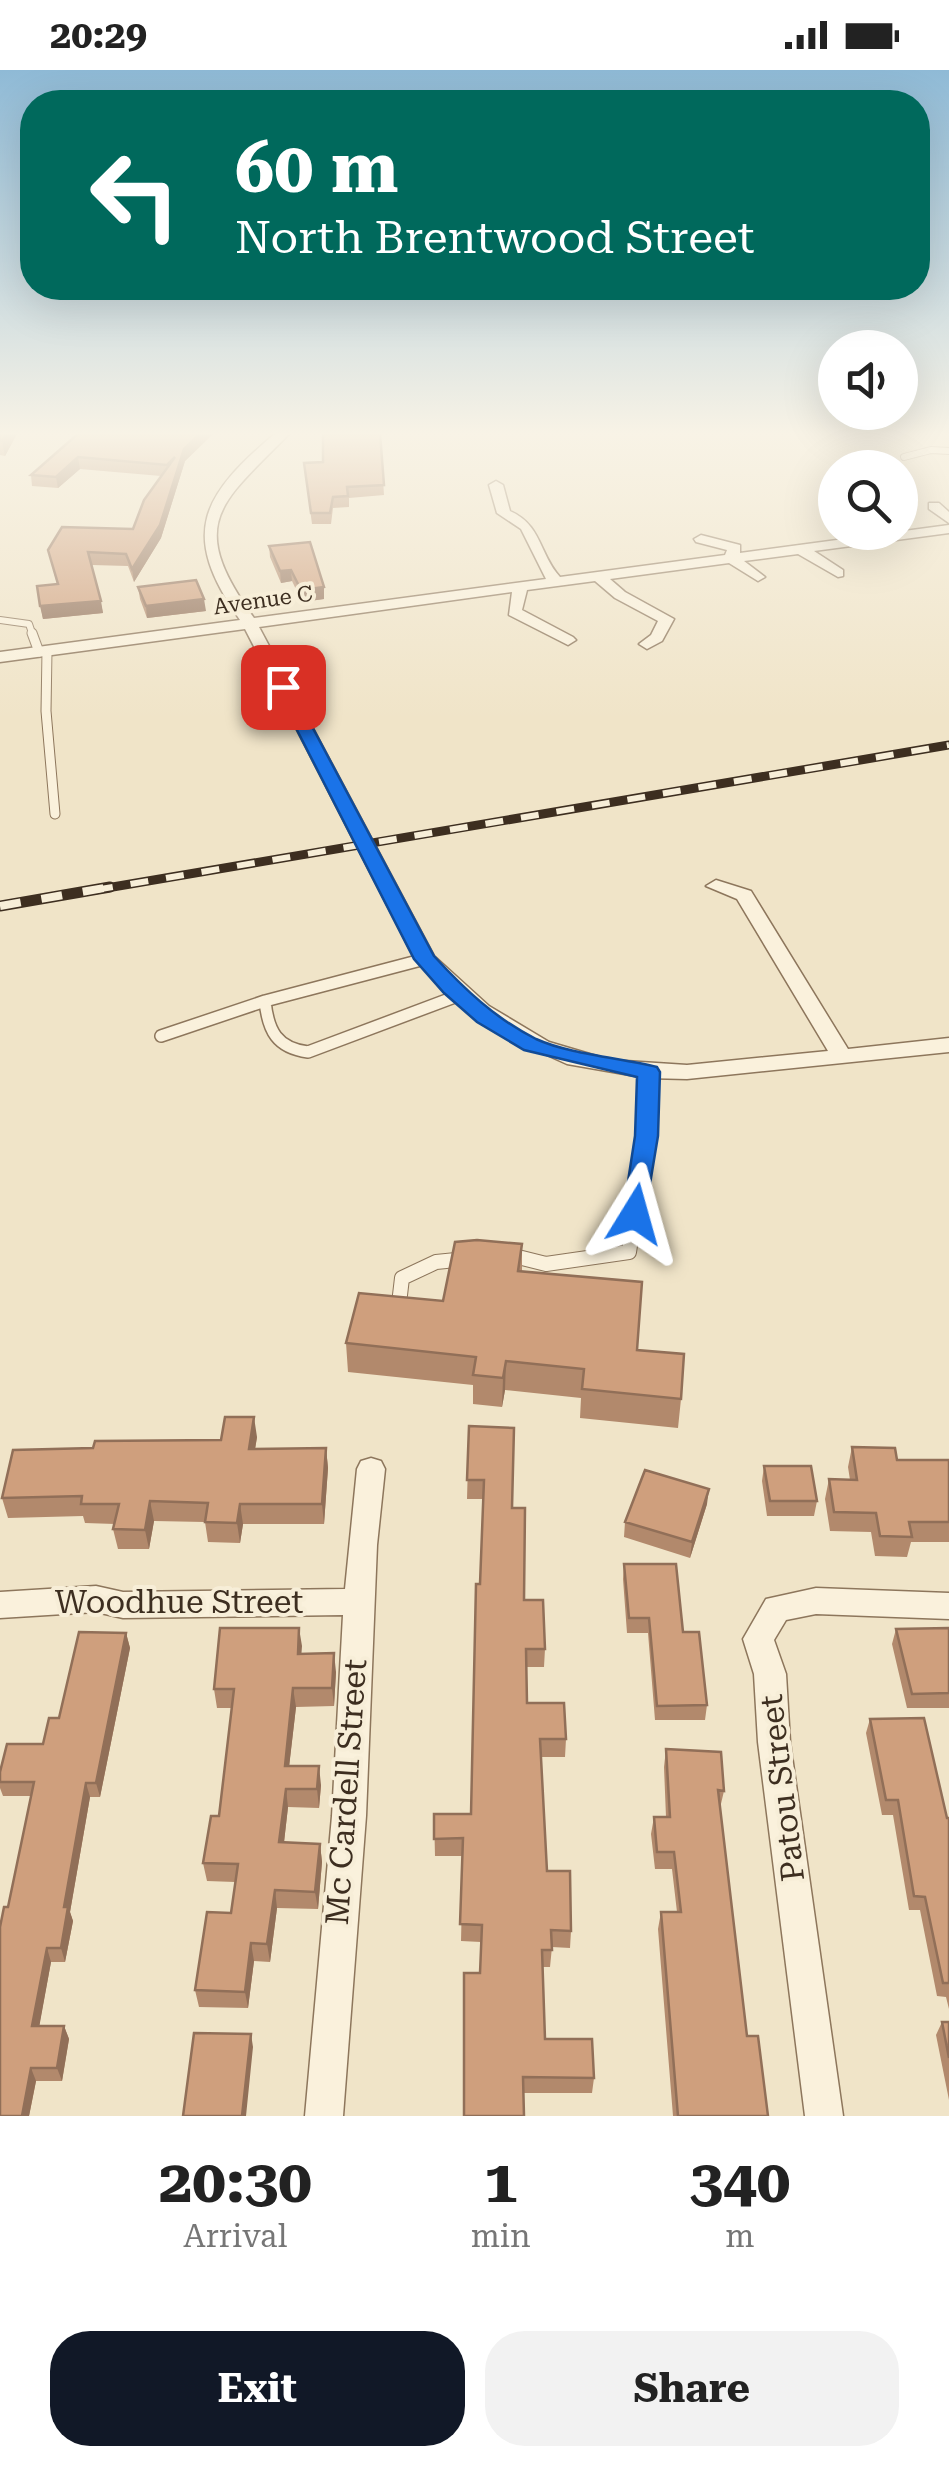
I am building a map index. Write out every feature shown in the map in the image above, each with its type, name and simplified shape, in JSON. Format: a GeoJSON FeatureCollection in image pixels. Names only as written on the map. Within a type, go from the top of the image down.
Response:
{"type":"FeatureCollection","features":[{"type":"Feature","properties":{"kind":"street"},"geometry":{"type":"LineString","coordinates":[[212,527],[214,570],[223,590],[250,624],[425,959],[485,1017],[532,1046],[649,1072],[949,1045]]}},
{"type":"Feature","properties":{"kind":"street"},"geometry":{"type":"LineString","coordinates":[[529,527],[542,568],[558,582]]}},
{"type":"Feature","properties":{"kind":"street","name":"Avenue C"},"geometry":{"type":"LineString","coordinates":[[918,533],[949,529]]}},
{"type":"Feature","properties":{"kind":"street"},"geometry":{"type":"LineString","coordinates":[[701,539],[735,548],[733,558],[758,577]]}},
{"type":"Feature","properties":{"kind":"street","name":"Avenue C"},"geometry":{"type":"LineString","coordinates":[[0,657],[818,547]]}},
{"type":"Feature","properties":{"kind":"street"},"geometry":{"type":"LineString","coordinates":[[801,549],[838,573]]}},
{"type":"Feature","properties":{"kind":"street"},"geometry":{"type":"LineString","coordinates":[[598,576],[620,595],[666,619],[657,638],[647,644]]}},
{"type":"Feature","properties":{"kind":"street"},"geometry":{"type":"LineString","coordinates":[[521,587],[514,612],[568,640]]}},
{"type":"Feature","properties":{"kind":"street"},"geometry":{"type":"LineString","coordinates":[[716,886],[744,895],[842,1056]]}},
{"type":"Feature","properties":{"kind":"street","name":"Mc Cardell Street"},"geometry":{"type":"LineString","coordinates":[[324,2116],[349,1816],[359,1602],[371,1469]]}},
{"type":"Feature","properties":{"kind":"street","name":"Woodhue Street"},"geometry":{"type":"LineString","coordinates":[[0,1605],[96,1599],[123,1605],[359,1602]]}},
{"type":"Feature","properties":{"kind":"street","name":"Patou Street"},"geometry":{"type":"LineString","coordinates":[[824,2116],[774,1742],[770,1674],[758,1639],[777,1608],[816,1601],[934,1605]]}},
{"type":"Feature","properties":{"kind":"lane"},"geometry":{"type":"LineString","coordinates":[[0,620],[29,624],[43,652],[56,814]]}},
{"type":"Feature","properties":{"kind":"lane"},"geometry":{"type":"LineString","coordinates":[[160,1036],[265,1001],[425,959]]}},
{"type":"Feature","properties":{"kind":"lane"},"geometry":{"type":"LineString","coordinates":[[265,1001],[267,1027],[272,1035],[294,1051],[308,1052],[460,995]]}},
{"type":"Feature","properties":{"kind":"lane"},"geometry":{"type":"LineString","coordinates":[[494,1256],[514,1254],[546,1264],[629,1252],[646,1136],[649,1072]]}},
{"type":"Feature","properties":{"kind":"lane"},"geometry":{"type":"LineString","coordinates":[[400,1295],[402,1278],[436,1262],[475,1258]]}},
{"type":"Feature","properties":{"kind":"building"},"geometry":{"type":"Polygon","coordinates":[[[62,527],[158,527],[132,569],[126,554],[88,552],[101,601],[40,606],[37,586],[58,584],[48,550],[62,527]]]}},
{"type":"Feature","properties":{"kind":"building"},"geometry":{"type":"Polygon","coordinates":[[[310,542],[324,587],[301,590],[291,570],[280,571],[269,546],[310,542]]]}},
{"type":"Feature","properties":{"kind":"building"},"geometry":{"type":"Polygon","coordinates":[[[196,580],[204,599],[146,606],[138,587],[196,580]]]}},
{"type":"Feature","properties":{"kind":"building"},"geometry":{"type":"Polygon","coordinates":[[[455,1242],[522,1244],[518,1271],[642,1282],[637,1350],[684,1354],[681,1399],[582,1389],[584,1369],[506,1361],[503,1378],[473,1375],[476,1357],[346,1343],[359,1293],[443,1301],[455,1242]]]}},
{"type":"Feature","properties":{"kind":"building"},"geometry":{"type":"Polygon","coordinates":[[[225,1417],[254,1417],[249,1449],[326,1448],[322,1504],[240,1504],[237,1523],[205,1522],[208,1503],[150,1501],[145,1530],[113,1529],[119,1504],[81,1504],[82,1496],[2,1498],[13,1450],[93,1448],[95,1441],[221,1440],[225,1417]]]}},
{"type":"Feature","properties":{"kind":"building"},"geometry":{"type":"Polygon","coordinates":[[[469,1426],[514,1428],[512,1508],[525,1508],[524,1600],[543,1600],[545,1649],[526,1649],[527,1703],[564,1703],[566,1739],[540,1739],[547,1871],[570,1871],[571,1931],[551,1930],[552,1950],[542,1950],[545,2039],[592,2039],[594,2078],[523,2077],[524,2116],[464,2116],[464,1973],[480,1973],[482,1925],[460,1924],[463,1838],[434,1839],[434,1814],[471,1814],[476,1584],[480,1584],[484,1480],[467,1480],[469,1426]]]}},
{"type":"Feature","properties":{"kind":"building"},"geometry":{"type":"Polygon","coordinates":[[[852,1447],[895,1448],[897,1460],[949,1460],[949,1522],[909,1522],[912,1537],[880,1536],[876,1513],[834,1512],[829,1479],[857,1480],[852,1447]]]}},
{"type":"Feature","properties":{"kind":"building"},"geometry":{"type":"Polygon","coordinates":[[[764,1466],[811,1466],[817,1501],[770,1501],[764,1466]]]}},
{"type":"Feature","properties":{"kind":"building"},"geometry":{"type":"Polygon","coordinates":[[[645,1470],[709,1489],[692,1542],[625,1522],[645,1470]]]}},
{"type":"Feature","properties":{"kind":"building"},"geometry":{"type":"Polygon","coordinates":[[[624,1564],[676,1564],[683,1632],[699,1632],[707,1705],[657,1706],[649,1618],[629,1618],[624,1564]]]}},
{"type":"Feature","properties":{"kind":"building"},"geometry":{"type":"Polygon","coordinates":[[[220,1628],[299,1628],[298,1654],[334,1653],[332,1688],[293,1688],[285,1766],[319,1766],[317,1789],[286,1789],[279,1842],[320,1844],[315,1892],[275,1890],[267,1944],[251,1943],[245,1992],[195,1990],[207,1912],[231,1913],[238,1864],[203,1863],[211,1816],[219,1816],[234,1689],[214,1689],[220,1628]]]}},
{"type":"Feature","properties":{"kind":"building"},"geometry":{"type":"Polygon","coordinates":[[[949,1628],[949,1693],[912,1694],[896,1629],[949,1628]]]}},
{"type":"Feature","properties":{"kind":"building"},"geometry":{"type":"Polygon","coordinates":[[[79,1632],[126,1633],[96,1783],[86,1783],[64,1907],[68,1907],[61,1948],[47,1948],[32,2026],[64,2026],[57,2068],[31,2068],[22,2116],[0,2116],[0,1927],[4,1907],[8,1907],[34,1782],[0,1782],[0,1772],[7,1744],[43,1744],[49,1718],[59,1718],[79,1632]]]}},
{"type":"Feature","properties":{"kind":"building"},"geometry":{"type":"Polygon","coordinates":[[[924,1718],[949,1818],[949,1983],[943,1983],[925,1897],[914,1896],[898,1800],[886,1800],[870,1719],[924,1718]]]}},
{"type":"Feature","properties":{"kind":"building"},"geometry":{"type":"Polygon","coordinates":[[[666,1749],[721,1752],[724,1791],[718,1790],[747,2036],[758,2036],[768,2116],[678,2116],[661,1912],[681,1912],[674,1852],[657,1852],[654,1817],[670,1817],[666,1749]]]}},
{"type":"Feature","properties":{"kind":"building"},"geometry":{"type":"Polygon","coordinates":[[[942,2022],[949,2022],[949,2058],[942,2022]]]}},
{"type":"Feature","properties":{"kind":"building"},"geometry":{"type":"Polygon","coordinates":[[[194,2033],[251,2034],[242,2116],[183,2116],[194,2033]]]}},
{"type":"Feature","properties":{"kind":"railway"},"geometry":{"type":"LineString","coordinates":[[95,890],[949,745]]}},
{"type":"Feature","properties":{"kind":"railway"},"geometry":{"type":"LineString","coordinates":[[0,906],[110,887]]}},
{"type":"Feature","properties":{"kind":"route"},"geometry":{"type":"LineString","coordinates":[[283,687],[425,959],[452,988],[485,1017],[532,1046],[649,1072],[646,1136],[635,1214]]}}]}
